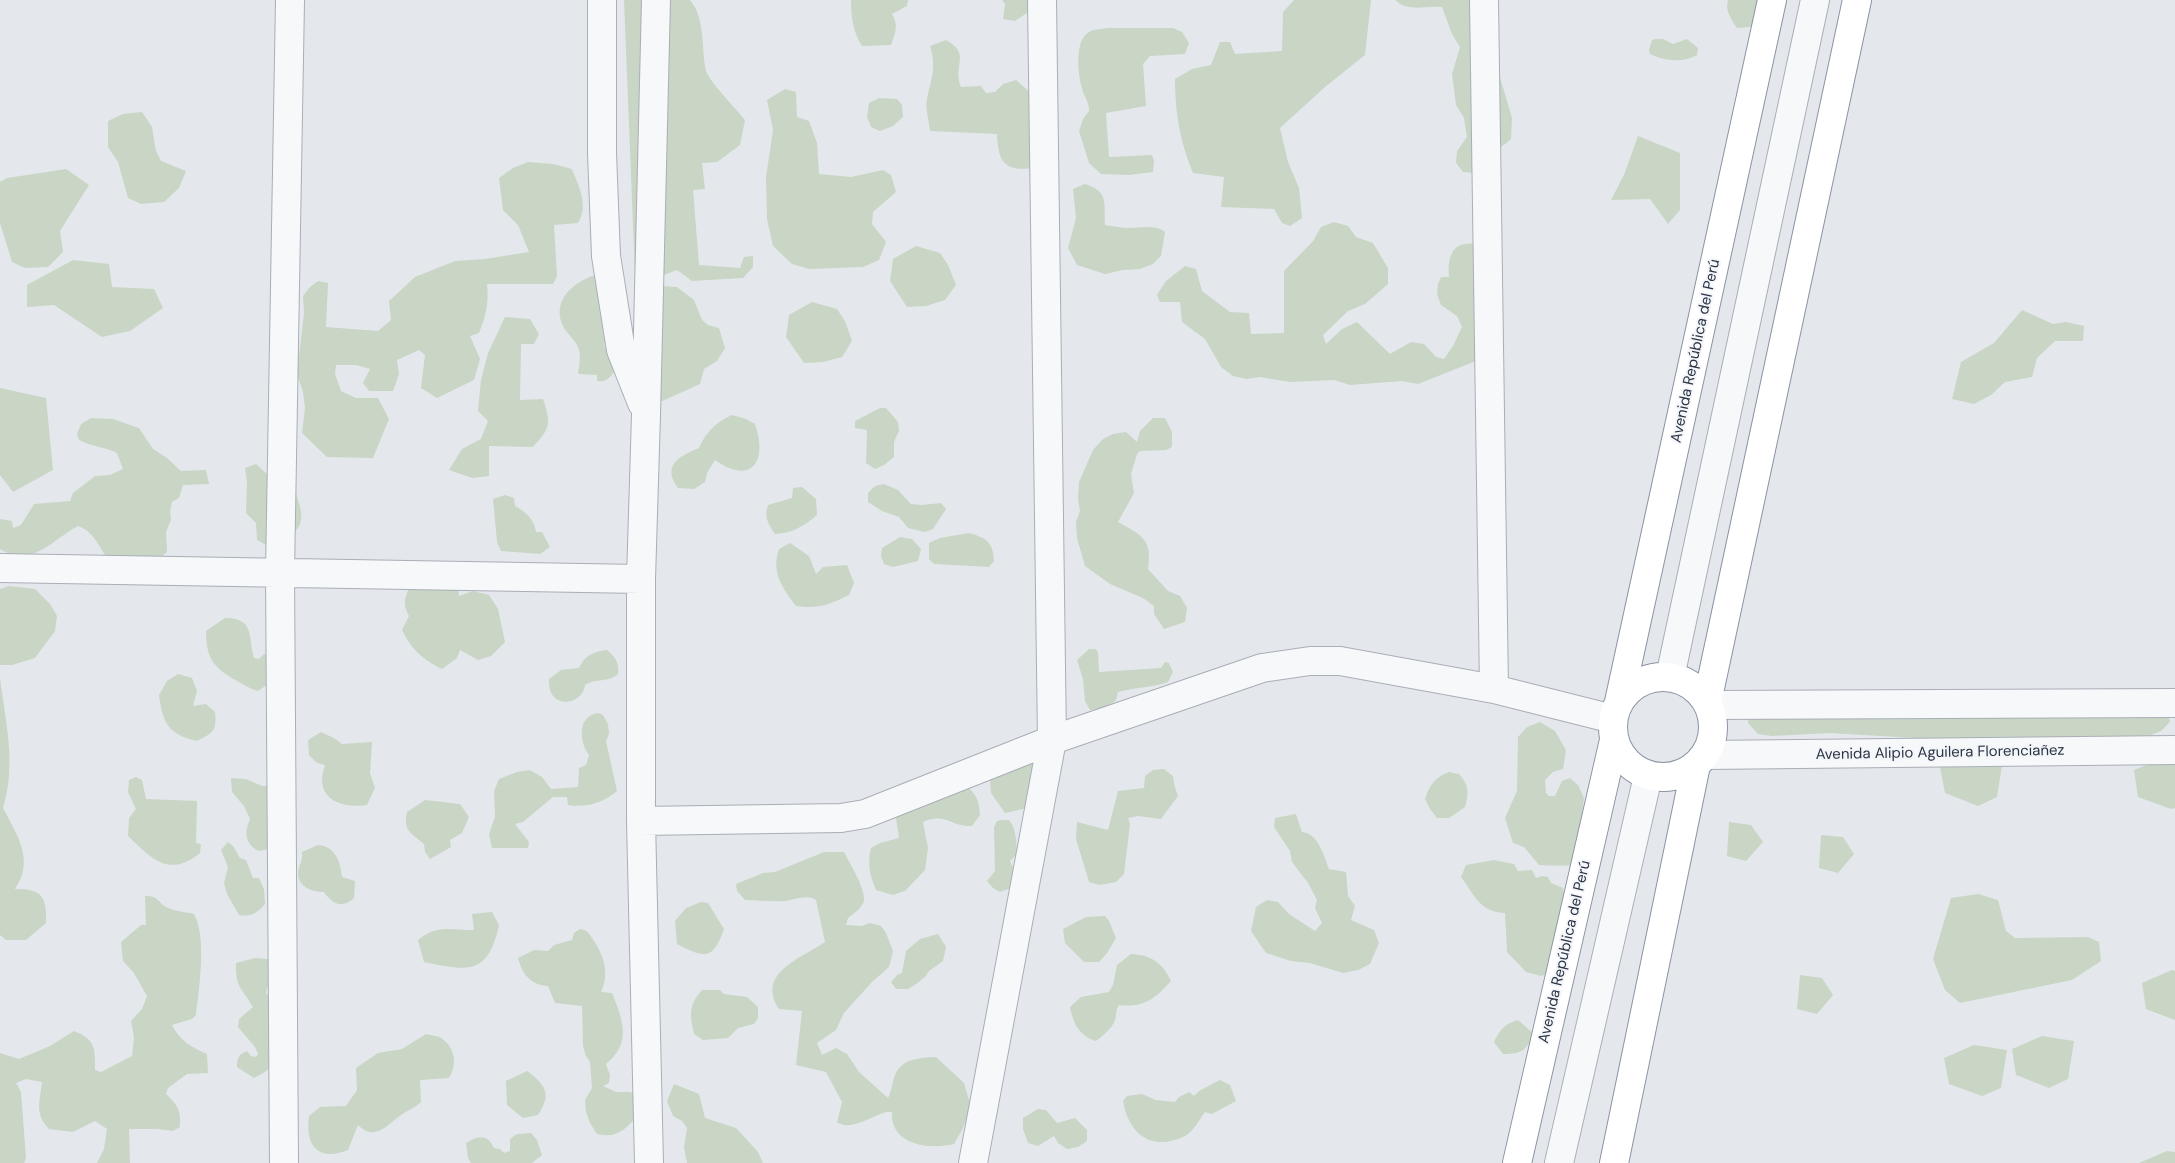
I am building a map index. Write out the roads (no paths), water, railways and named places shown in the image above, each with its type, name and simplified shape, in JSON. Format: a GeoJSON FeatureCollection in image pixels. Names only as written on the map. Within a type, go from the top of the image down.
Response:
{"type":"FeatureCollection","features":[{"type":"Feature","properties":{"kind":"highway","name":"Avenida República del Perú"},"geometry":{"type":"LineString","coordinates":[[1517,1163],[1772,0]]}},
{"type":"Feature","properties":{"kind":"highway"},"geometry":{"type":"LineString","coordinates":[[1614,1163],[1700,760],[1713,731],[1708,703],[1857,0]]}},
{"type":"Feature","properties":{"kind":"highway"},"geometry":{"type":"LineString","coordinates":[[1700,760],[1678,775],[1648,776],[1623,758],[1615,720],[1635,685],[1646,680],[1670,677],[1691,685],[1708,703]]}},
{"type":"Feature","properties":{"kind":"street"},"geometry":{"type":"LineString","coordinates":[[284,1163],[280,572],[290,0]]}},
{"type":"Feature","properties":{"kind":"street"},"geometry":{"type":"LineString","coordinates":[[602,0],[602,153],[606,256],[621,350],[646,414]]}},
{"type":"Feature","properties":{"kind":"street"},"geometry":{"type":"LineString","coordinates":[[649,1163],[641,822],[640,579],[656,0]]}},
{"type":"Feature","properties":{"kind":"street"},"geometry":{"type":"LineString","coordinates":[[973,1163],[1052,740],[1042,0]]}},
{"type":"Feature","properties":{"kind":"street"},"geometry":{"type":"LineString","coordinates":[[1484,0],[1494,689]]}},
{"type":"Feature","properties":{"kind":"street"},"geometry":{"type":"LineString","coordinates":[[1670,677],[1815,0]]}},
{"type":"Feature","properties":{"kind":"street"},"geometry":{"type":"LineString","coordinates":[[0,568],[640,579]]}},
{"type":"Feature","properties":{"kind":"street"},"geometry":{"type":"LineString","coordinates":[[641,822],[841,818],[865,814],[1052,740],[1262,668],[1283,664],[1340,660],[1494,689],[1615,720]]}},
{"type":"Feature","properties":{"kind":"street"},"geometry":{"type":"LineString","coordinates":[[1708,703],[2175,703]]}},
{"type":"Feature","properties":{"kind":"street","name":"Avenida Alipio Aguilera Florenciañez"},"geometry":{"type":"LineString","coordinates":[[1700,760],[2175,750]]}},
{"type":"Feature","properties":{"kind":"street"},"geometry":{"type":"LineString","coordinates":[[1559,1163],[1648,776]]}}]}
